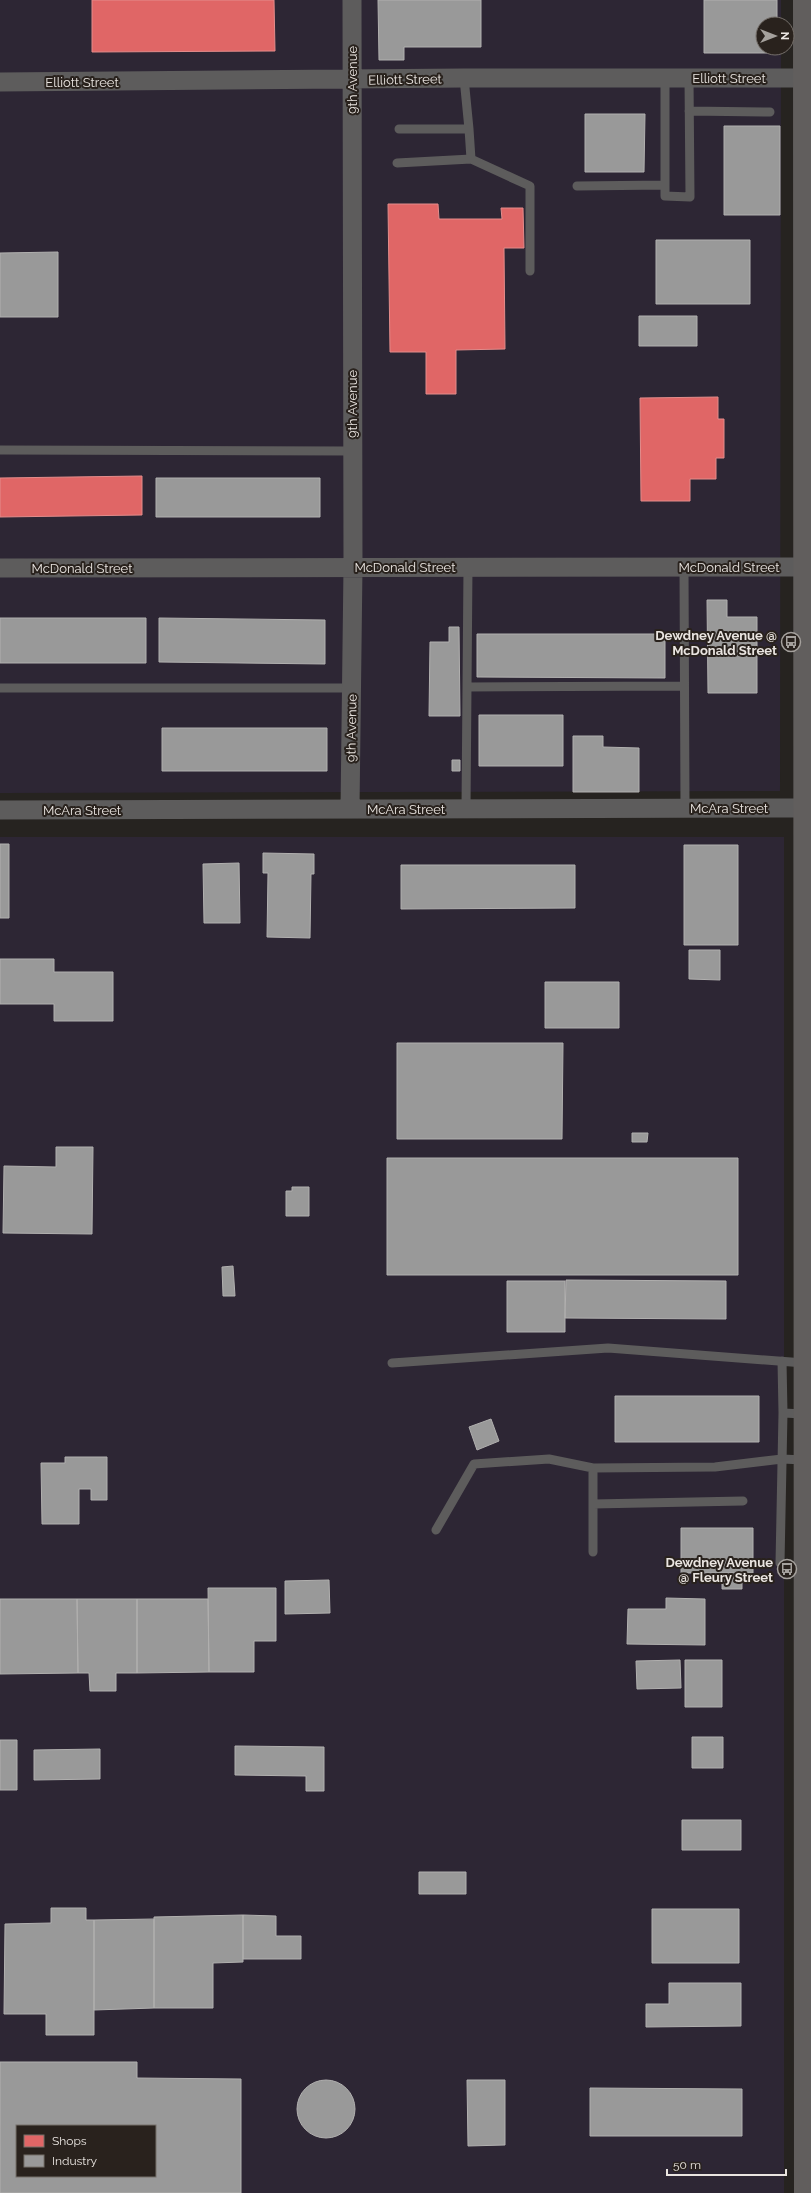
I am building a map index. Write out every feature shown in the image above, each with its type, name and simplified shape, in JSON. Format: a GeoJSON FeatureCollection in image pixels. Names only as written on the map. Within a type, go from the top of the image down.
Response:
{"type":"FeatureCollection","features":[{"type":"Feature","properties":{"kind":"street","name":"9th Avenue"},"geometry":{"type":"LineString","coordinates":[[350,809],[353,567],[352,0]]}},
{"type":"Feature","properties":{"kind":"street"},"geometry":{"type":"LineString","coordinates":[[804,0],[807,78],[808,322],[808,1057],[804,1363],[804,1460],[808,1599],[808,1778],[805,2193]]}},
{"type":"Feature","properties":{"kind":"street","name":"Elliott Street"},"geometry":{"type":"LineString","coordinates":[[0,82],[352,81],[464,78],[807,78]]}},
{"type":"Feature","properties":{"kind":"street","name":"McDonald Street"},"geometry":{"type":"LineString","coordinates":[[0,568],[808,566]]}},
{"type":"Feature","properties":{"kind":"street","name":"McAra Street"},"geometry":{"type":"LineString","coordinates":[[0,810],[808,808]]}},
{"type":"Feature","properties":{"kind":"lane"},"geometry":{"type":"LineString","coordinates":[[464,78],[471,159]]}},
{"type":"Feature","properties":{"kind":"lane"},"geometry":{"type":"LineString","coordinates":[[665,78],[665,196],[690,197],[689,78]]}},
{"type":"Feature","properties":{"kind":"lane"},"geometry":{"type":"LineString","coordinates":[[689,111],[770,112]]}},
{"type":"Feature","properties":{"kind":"lane"},"geometry":{"type":"LineString","coordinates":[[399,128],[469,129]]}},
{"type":"Feature","properties":{"kind":"lane"},"geometry":{"type":"LineString","coordinates":[[397,163],[471,159],[530,186],[530,270]]}},
{"type":"Feature","properties":{"kind":"lane"},"geometry":{"type":"LineString","coordinates":[[577,186],[665,185]]}},
{"type":"Feature","properties":{"kind":"lane"},"geometry":{"type":"LineString","coordinates":[[0,450],[352,451]]}},
{"type":"Feature","properties":{"kind":"lane"},"geometry":{"type":"LineString","coordinates":[[466,808],[468,567]]}},
{"type":"Feature","properties":{"kind":"lane"},"geometry":{"type":"LineString","coordinates":[[684,567],[685,808]]}},
{"type":"Feature","properties":{"kind":"lane"},"geometry":{"type":"LineString","coordinates":[[467,687],[684,686]]}},
{"type":"Feature","properties":{"kind":"lane"},"geometry":{"type":"LineString","coordinates":[[0,688],[351,688]]}},
{"type":"Feature","properties":{"kind":"lane"},"geometry":{"type":"LineString","coordinates":[[392,1363],[608,1348],[804,1363]]}},
{"type":"Feature","properties":{"kind":"lane"},"geometry":{"type":"LineString","coordinates":[[780,1563],[783,1413],[782,1361]]}},
{"type":"Feature","properties":{"kind":"lane"},"geometry":{"type":"LineString","coordinates":[[783,1413],[804,1414]]}},
{"type":"Feature","properties":{"kind":"lane"},"geometry":{"type":"LineString","coordinates":[[436,1530],[474,1464],[549,1459],[593,1468],[715,1467],[782,1459],[804,1460]]}},
{"type":"Feature","properties":{"kind":"lane"},"geometry":{"type":"LineString","coordinates":[[593,1468],[593,1552]]}},
{"type":"Feature","properties":{"kind":"lane"},"geometry":{"type":"LineString","coordinates":[[593,1504],[743,1501]]}},
{"type":"Feature","properties":{"kind":"shaded area"},"geometry":{"type":"Polygon","coordinates":[[[0,0],[781,0],[781,16],[755,16],[755,56],[781,56],[780,791],[0,793],[0,0]]]}},
{"type":"Feature","properties":{"kind":"shaded area"},"geometry":{"type":"Polygon","coordinates":[[[0,837],[784,837],[784,2193],[0,2193],[0,837]]]}},
{"type":"Feature","properties":{"kind":"building: Shops"},"geometry":{"type":"Polygon","coordinates":[[[92,0],[274,0],[275,51],[92,52],[92,0]]]}},
{"type":"Feature","properties":{"kind":"building: Shops"},"geometry":{"type":"Polygon","coordinates":[[[388,204],[438,204],[439,219],[502,219],[501,208],[523,208],[524,248],[504,248],[505,349],[456,350],[456,394],[426,394],[426,352],[390,352],[388,204]]]}},
{"type":"Feature","properties":{"kind":"building: Shops"},"geometry":{"type":"Polygon","coordinates":[[[718,397],[718,419],[724,419],[724,458],[716,458],[716,479],[690,479],[690,501],[641,501],[640,398],[718,397]]]}},
{"type":"Feature","properties":{"kind":"building: Shops"},"geometry":{"type":"Polygon","coordinates":[[[142,476],[142,515],[0,517],[0,478],[142,476]]]}},
{"type":"Feature","properties":{"kind":"building: Industry"},"geometry":{"type":"Polygon","coordinates":[[[378,0],[481,0],[481,47],[404,47],[404,60],[379,60],[378,0]]]}},
{"type":"Feature","properties":{"kind":"building: Industry"},"geometry":{"type":"Polygon","coordinates":[[[704,0],[777,0],[777,16],[755,16],[755,53],[704,53],[704,0]]]}},
{"type":"Feature","properties":{"kind":"building: Industry"},"geometry":{"type":"Polygon","coordinates":[[[585,114],[645,114],[644,172],[585,172],[585,114]]]}},
{"type":"Feature","properties":{"kind":"building: Industry"},"geometry":{"type":"Polygon","coordinates":[[[724,126],[780,126],[780,215],[724,215],[724,126]]]}},
{"type":"Feature","properties":{"kind":"building: Industry"},"geometry":{"type":"Polygon","coordinates":[[[656,240],[750,240],[750,304],[656,304],[656,240]]]}},
{"type":"Feature","properties":{"kind":"building: Industry"},"geometry":{"type":"Polygon","coordinates":[[[58,252],[58,317],[0,317],[0,253],[58,252]]]}},
{"type":"Feature","properties":{"kind":"building: Industry"},"geometry":{"type":"Polygon","coordinates":[[[639,316],[697,316],[697,346],[639,346],[639,316]]]}},
{"type":"Feature","properties":{"kind":"building: Industry"},"geometry":{"type":"Polygon","coordinates":[[[156,478],[320,478],[320,517],[156,517],[156,478]]]}},
{"type":"Feature","properties":{"kind":"building: Industry"},"geometry":{"type":"Polygon","coordinates":[[[707,600],[727,600],[727,617],[757,617],[757,693],[708,693],[707,600]]]}},
{"type":"Feature","properties":{"kind":"building: Industry"},"geometry":{"type":"Polygon","coordinates":[[[0,618],[146,618],[146,663],[0,663],[0,618]]]}},
{"type":"Feature","properties":{"kind":"building: Industry"},"geometry":{"type":"Polygon","coordinates":[[[159,618],[325,620],[325,664],[159,662],[159,618]]]}},
{"type":"Feature","properties":{"kind":"building: Industry"},"geometry":{"type":"Polygon","coordinates":[[[449,627],[459,627],[460,716],[429,716],[430,642],[449,642],[449,627]]]}},
{"type":"Feature","properties":{"kind":"building: Industry"},"geometry":{"type":"Polygon","coordinates":[[[477,634],[665,634],[665,678],[477,677],[477,634]]]}},
{"type":"Feature","properties":{"kind":"building: Industry"},"geometry":{"type":"Polygon","coordinates":[[[479,715],[563,715],[563,766],[479,766],[479,715]]]}},
{"type":"Feature","properties":{"kind":"building: Industry"},"geometry":{"type":"Polygon","coordinates":[[[162,728],[327,728],[327,771],[162,771],[162,728]]]}},
{"type":"Feature","properties":{"kind":"building: Industry"},"geometry":{"type":"Polygon","coordinates":[[[573,736],[603,736],[603,747],[639,748],[639,792],[573,792],[573,736]]]}},
{"type":"Feature","properties":{"kind":"building: Industry"},"geometry":{"type":"Polygon","coordinates":[[[452,760],[460,760],[460,771],[452,771],[452,760]]]}},
{"type":"Feature","properties":{"kind":"building: Industry"},"geometry":{"type":"Polygon","coordinates":[[[0,844],[9,844],[9,918],[0,918],[0,844]]]}},
{"type":"Feature","properties":{"kind":"building: Industry"},"geometry":{"type":"Polygon","coordinates":[[[684,845],[738,845],[738,945],[684,945],[684,845]]]}},
{"type":"Feature","properties":{"kind":"building: Industry"},"geometry":{"type":"Polygon","coordinates":[[[263,853],[314,854],[314,874],[311,874],[310,938],[267,937],[268,873],[263,873],[263,853]]]}},
{"type":"Feature","properties":{"kind":"building: Industry"},"geometry":{"type":"Polygon","coordinates":[[[239,863],[240,923],[204,923],[203,864],[239,863]]]}},
{"type":"Feature","properties":{"kind":"building: Industry"},"geometry":{"type":"Polygon","coordinates":[[[401,865],[575,865],[575,908],[401,909],[401,865]]]}},
{"type":"Feature","properties":{"kind":"building: Industry"},"geometry":{"type":"Polygon","coordinates":[[[689,950],[720,950],[720,980],[689,979],[689,950]]]}},
{"type":"Feature","properties":{"kind":"building: Industry"},"geometry":{"type":"Polygon","coordinates":[[[0,959],[54,959],[54,972],[113,972],[113,1021],[54,1021],[54,1004],[0,1004],[0,959]]]}},
{"type":"Feature","properties":{"kind":"building: Industry"},"geometry":{"type":"Polygon","coordinates":[[[545,982],[619,982],[619,1028],[545,1028],[545,982]]]}},
{"type":"Feature","properties":{"kind":"building: Industry"},"geometry":{"type":"Polygon","coordinates":[[[397,1043],[563,1043],[562,1139],[397,1139],[397,1043]]]}},
{"type":"Feature","properties":{"kind":"building: Industry"},"geometry":{"type":"Polygon","coordinates":[[[632,1133],[648,1133],[647,1142],[632,1142],[632,1133]]]}},
{"type":"Feature","properties":{"kind":"building: Industry"},"geometry":{"type":"Polygon","coordinates":[[[56,1147],[93,1147],[92,1234],[3,1233],[4,1166],[56,1167],[56,1147]]]}},
{"type":"Feature","properties":{"kind":"building: Industry"},"geometry":{"type":"Polygon","coordinates":[[[387,1158],[738,1158],[738,1275],[387,1275],[387,1158]]]}},
{"type":"Feature","properties":{"kind":"building: Industry"},"geometry":{"type":"Polygon","coordinates":[[[292,1187],[309,1187],[309,1216],[286,1216],[286,1191],[292,1191],[292,1187]]]}},
{"type":"Feature","properties":{"kind":"building: Industry"},"geometry":{"type":"Polygon","coordinates":[[[233,1266],[235,1296],[223,1296],[222,1267],[233,1266]]]}},
{"type":"Feature","properties":{"kind":"building: Industry"},"geometry":{"type":"Polygon","coordinates":[[[566,1280],[726,1281],[726,1319],[565,1318],[566,1280]]]}},
{"type":"Feature","properties":{"kind":"building: Industry"},"geometry":{"type":"Polygon","coordinates":[[[507,1281],[565,1281],[565,1332],[507,1332],[507,1281]]]}},
{"type":"Feature","properties":{"kind":"building: Industry"},"geometry":{"type":"Polygon","coordinates":[[[615,1396],[759,1396],[759,1442],[615,1442],[615,1396]]]}},
{"type":"Feature","properties":{"kind":"building: Industry"},"geometry":{"type":"Polygon","coordinates":[[[491,1419],[499,1441],[477,1450],[469,1427],[491,1419]]]}},
{"type":"Feature","properties":{"kind":"building: Industry"},"geometry":{"type":"Polygon","coordinates":[[[65,1457],[107,1457],[107,1500],[91,1500],[91,1489],[79,1489],[79,1524],[42,1524],[41,1463],[65,1463],[65,1457]]]}},
{"type":"Feature","properties":{"kind":"building: Industry"},"geometry":{"type":"Polygon","coordinates":[[[681,1528],[753,1528],[753,1573],[681,1573],[681,1528]]]}},
{"type":"Feature","properties":{"kind":"building: Industry"},"geometry":{"type":"Polygon","coordinates":[[[722,1575],[742,1575],[742,1589],[722,1589],[722,1575]]]}},
{"type":"Feature","properties":{"kind":"building: Industry"},"geometry":{"type":"Polygon","coordinates":[[[329,1580],[330,1613],[285,1614],[285,1581],[329,1580]]]}},
{"type":"Feature","properties":{"kind":"building: Industry"},"geometry":{"type":"Polygon","coordinates":[[[208,1588],[276,1588],[276,1641],[254,1641],[254,1672],[209,1672],[208,1588]]]}},
{"type":"Feature","properties":{"kind":"building: Industry"},"geometry":{"type":"Polygon","coordinates":[[[666,1598],[705,1599],[705,1645],[627,1644],[628,1609],[666,1609],[666,1598]]]}},
{"type":"Feature","properties":{"kind":"building: Industry"},"geometry":{"type":"Polygon","coordinates":[[[0,1599],[77,1599],[78,1673],[0,1674],[0,1599]]]}},
{"type":"Feature","properties":{"kind":"building: Industry"},"geometry":{"type":"Polygon","coordinates":[[[77,1599],[137,1599],[137,1673],[116,1673],[116,1691],[90,1691],[89,1673],[78,1673],[77,1599]]]}},
{"type":"Feature","properties":{"kind":"building: Industry"},"geometry":{"type":"Polygon","coordinates":[[[137,1599],[208,1599],[209,1672],[137,1673],[137,1599]]]}},
{"type":"Feature","properties":{"kind":"building: Industry"},"geometry":{"type":"Polygon","coordinates":[[[680,1660],[681,1688],[637,1689],[636,1661],[680,1660]]]}},
{"type":"Feature","properties":{"kind":"building: Industry"},"geometry":{"type":"Polygon","coordinates":[[[685,1660],[722,1660],[722,1707],[685,1707],[685,1660]]]}},
{"type":"Feature","properties":{"kind":"building: Industry"},"geometry":{"type":"Polygon","coordinates":[[[692,1737],[723,1737],[723,1768],[692,1768],[692,1737]]]}},
{"type":"Feature","properties":{"kind":"building: Industry"},"geometry":{"type":"Polygon","coordinates":[[[0,1740],[17,1740],[17,1790],[0,1790],[0,1740]]]}},
{"type":"Feature","properties":{"kind":"building: Industry"},"geometry":{"type":"Polygon","coordinates":[[[235,1746],[324,1747],[324,1791],[306,1791],[306,1776],[235,1775],[235,1746]]]}},
{"type":"Feature","properties":{"kind":"building: Industry"},"geometry":{"type":"Polygon","coordinates":[[[100,1749],[100,1779],[34,1780],[34,1750],[100,1749]]]}},
{"type":"Feature","properties":{"kind":"building: Industry"},"geometry":{"type":"Polygon","coordinates":[[[682,1820],[741,1820],[741,1850],[682,1850],[682,1820]]]}},
{"type":"Feature","properties":{"kind":"building: Industry"},"geometry":{"type":"Polygon","coordinates":[[[419,1872],[466,1872],[466,1894],[419,1894],[419,1872]]]}},
{"type":"Feature","properties":{"kind":"building: Industry"},"geometry":{"type":"Polygon","coordinates":[[[51,1908],[86,1908],[86,1920],[94,1920],[94,2035],[46,2035],[46,2014],[4,2014],[5,1924],[51,1923],[51,1908]]]}},
{"type":"Feature","properties":{"kind":"building: Industry"},"geometry":{"type":"Polygon","coordinates":[[[652,1909],[739,1909],[739,1963],[652,1963],[652,1909]]]}},
{"type":"Feature","properties":{"kind":"building: Industry"},"geometry":{"type":"Polygon","coordinates":[[[243,1915],[276,1916],[276,1936],[301,1936],[301,1959],[243,1959],[243,1915]]]}},
{"type":"Feature","properties":{"kind":"building: Industry"},"geometry":{"type":"Polygon","coordinates":[[[243,1915],[243,1962],[213,1963],[213,2008],[154,2008],[154,1917],[243,1915]]]}},
{"type":"Feature","properties":{"kind":"building: Industry"},"geometry":{"type":"Polygon","coordinates":[[[154,1919],[154,2008],[94,2010],[94,1920],[154,1919]]]}},
{"type":"Feature","properties":{"kind":"building: Industry"},"geometry":{"type":"Polygon","coordinates":[[[669,1983],[741,1983],[741,2026],[646,2027],[646,2004],[669,2004],[669,1983]]]}},
{"type":"Feature","properties":{"kind":"building: Industry"},"geometry":{"type":"Polygon","coordinates":[[[0,2062],[137,2062],[137,2078],[241,2079],[241,2193],[0,2193],[0,2062]]]}},
{"type":"Feature","properties":{"kind":"building: Industry"},"geometry":{"type":"Polygon","coordinates":[[[326,2080],[337,2082],[350,2093],[353,2098],[355,2109],[353,2120],[342,2133],[337,2136],[326,2138],[315,2136],[302,2125],[299,2120],[297,2109],[299,2098],[310,2085],[315,2082],[326,2080]]]}},
{"type":"Feature","properties":{"kind":"building: Industry"},"geometry":{"type":"Polygon","coordinates":[[[467,2080],[505,2080],[505,2145],[468,2146],[467,2080]]]}},
{"type":"Feature","properties":{"kind":"building: Industry"},"geometry":{"type":"Polygon","coordinates":[[[590,2088],[742,2089],[742,2136],[590,2136],[590,2088]]]}},
{"type":"Feature","properties":{"kind":"place","name":"Dewdney Avenue @ McDonald Street"},"geometry":{"type":"Point","coordinates":[791,642]}},
{"type":"Feature","properties":{"kind":"place","name":"Dewdney Avenue @ Fleury Street"},"geometry":{"type":"Point","coordinates":[787,1569]}}]}
